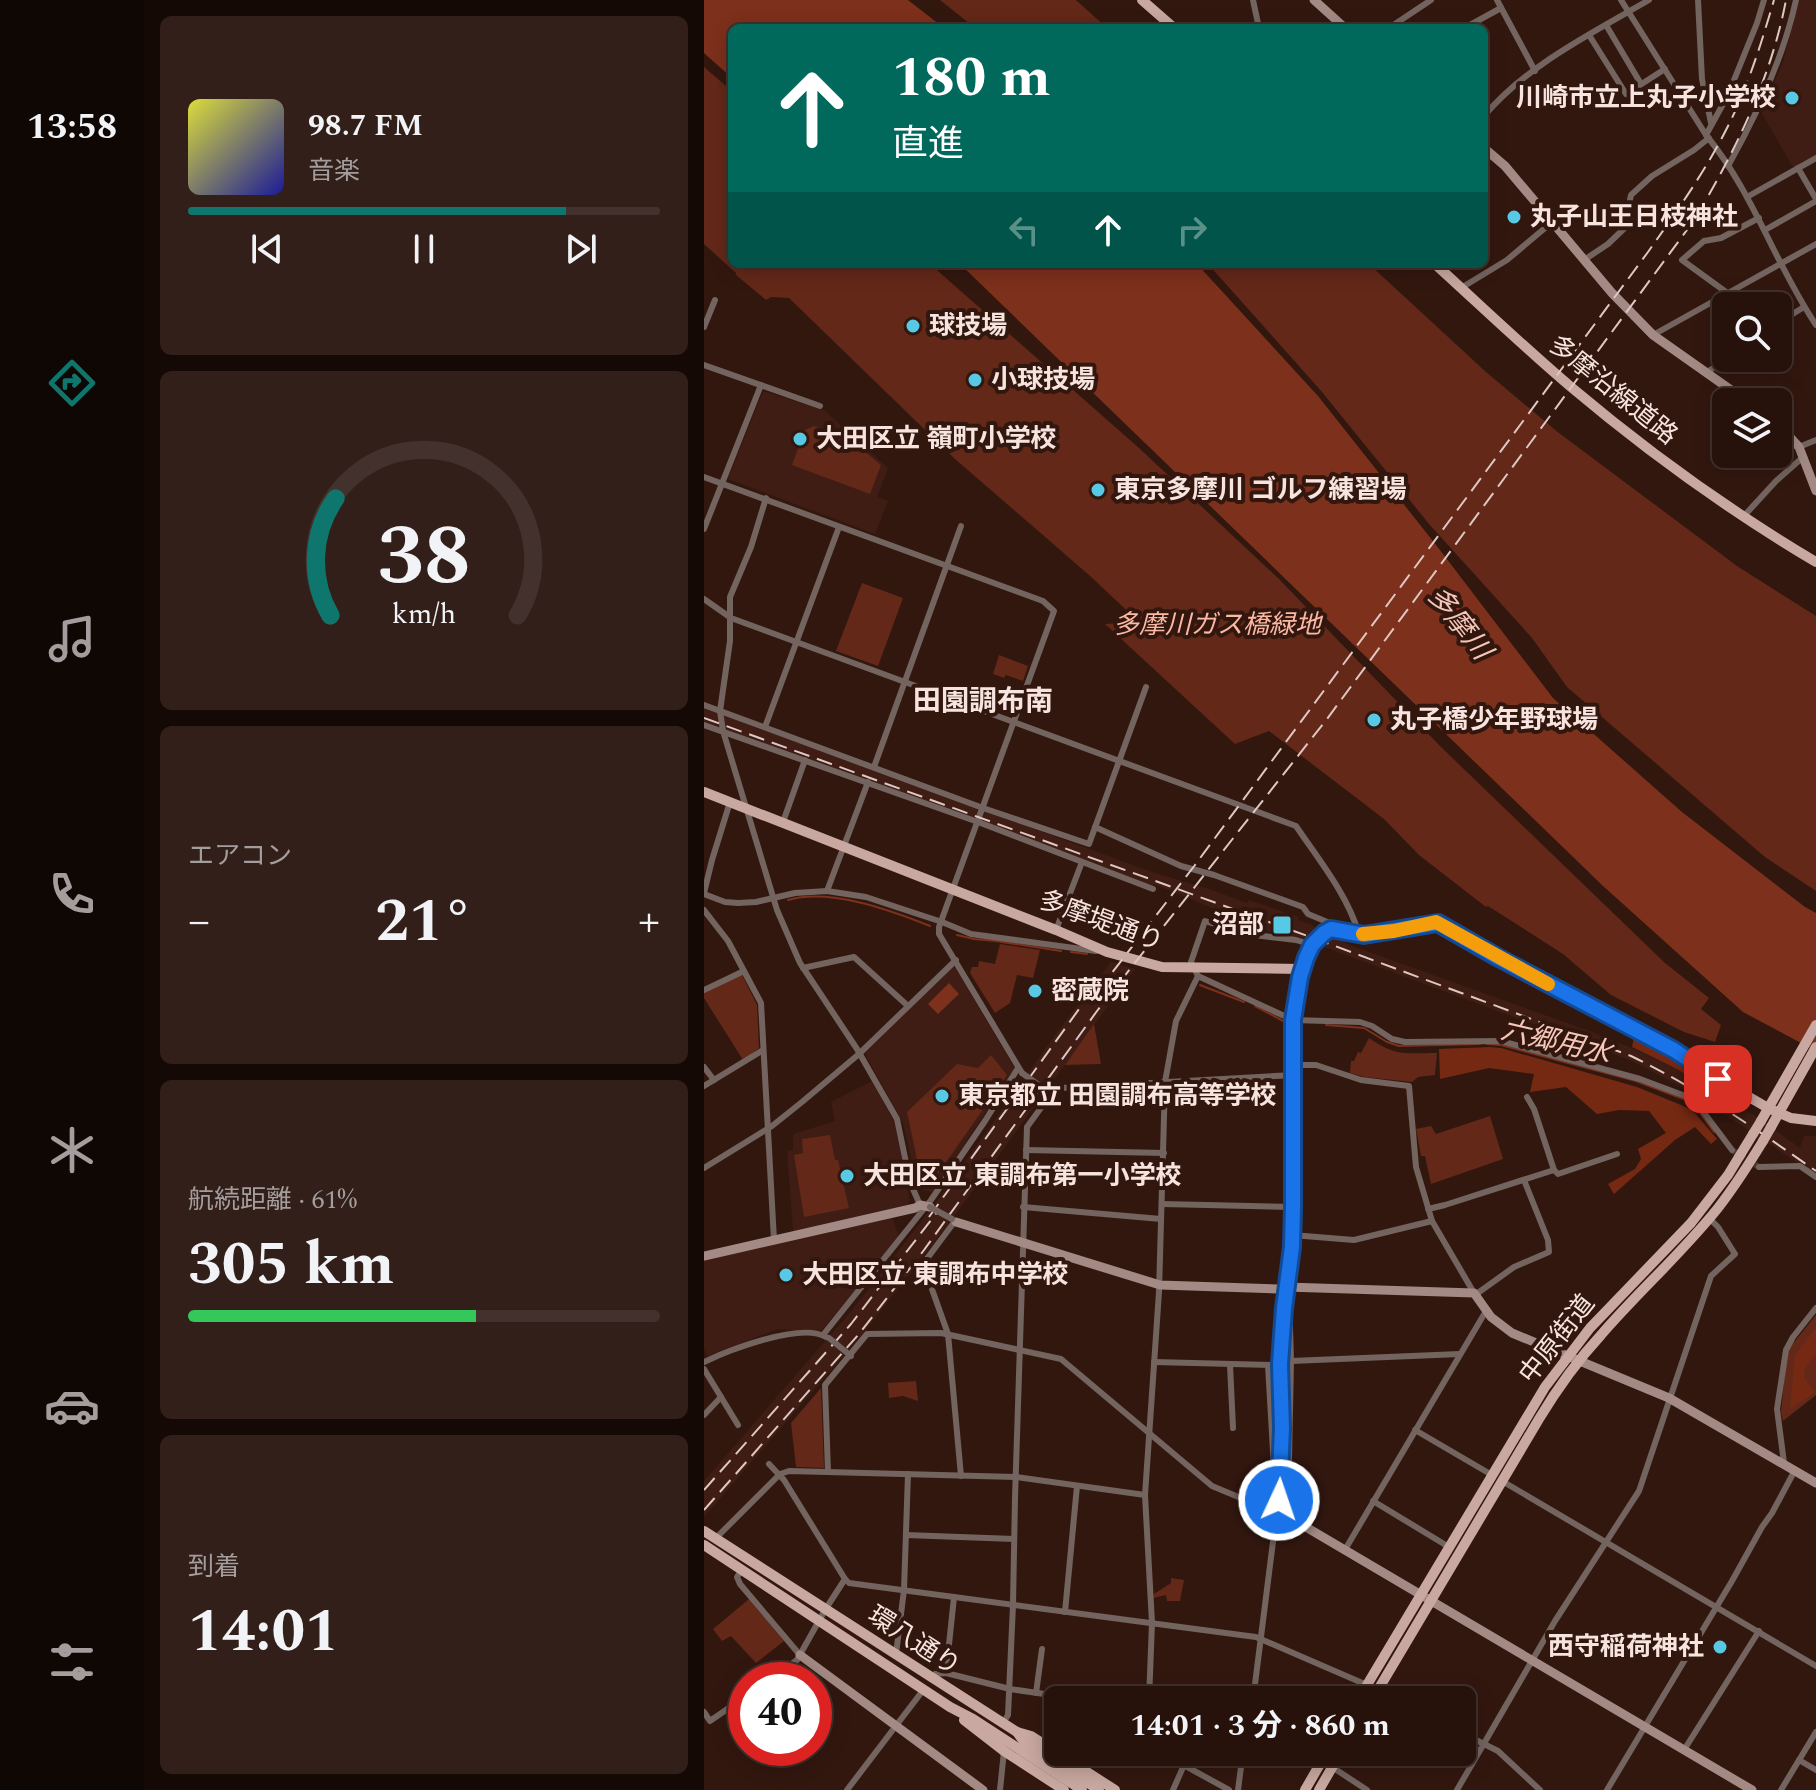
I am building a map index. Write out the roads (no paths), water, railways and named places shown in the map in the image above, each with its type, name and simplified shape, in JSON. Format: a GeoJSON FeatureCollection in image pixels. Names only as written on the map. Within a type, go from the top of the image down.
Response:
{"type":"FeatureCollection","features":[{"type":"Feature","properties":{"kind":"main road"},"geometry":{"type":"LineString","coordinates":[[1142,0],[1169,24]]}},
{"type":"Feature","properties":{"kind":"main road","name":"多摩沿線道路"},"geometry":{"type":"LineString","coordinates":[[1439,268],[1544,364],[1622,429],[1743,517],[1816,562]]}},
{"type":"Feature","properties":{"kind":"main road","name":"多摩堤通り"},"geometry":{"type":"LineString","coordinates":[[704,792],[1107,952],[1162,967],[1195,972],[1302,969]]}},
{"type":"Feature","properties":{"kind":"main road"},"geometry":{"type":"LineString","coordinates":[[1302,969],[1312,945],[1331,929],[1359,934],[1438,923],[1674,1050],[1773,1111],[1791,1118],[1816,1121]]}},
{"type":"Feature","properties":{"kind":"main road","name":"中原街道"},"geometry":{"type":"LineString","coordinates":[[1426,1597],[1449,1547],[1579,1361],[1669,1264],[1737,1183],[1763,1141],[1766,1124],[1816,1025]]}},
{"type":"Feature","properties":{"kind":"main road","name":"中原街道"},"geometry":{"type":"LineString","coordinates":[[1780,1098],[1816,1047]]}},
{"type":"Feature","properties":{"kind":"main road","name":"中原街道"},"geometry":{"type":"LineString","coordinates":[[1375,1686],[1497,1478],[1535,1402],[1567,1356],[1602,1315],[1691,1223],[1728,1175],[1753,1134],[1766,1124]]}},
{"type":"Feature","properties":{"kind":"main road","name":"環八通り"},"geometry":{"type":"LineString","coordinates":[[704,1531],[708,1547],[950,1707],[1099,1790]]}},
{"type":"Feature","properties":{"kind":"main road","name":"環八通り"},"geometry":{"type":"LineString","coordinates":[[708,1547],[825,1610],[1017,1732],[1039,1756],[1082,1790]]}},
{"type":"Feature","properties":{"kind":"main road"},"geometry":{"type":"LineString","coordinates":[[950,1707],[1004,1751],[1064,1790]]}},
{"type":"Feature","properties":{"kind":"main road"},"geometry":{"type":"LineString","coordinates":[[1017,1732],[1031,1736],[1115,1790]]}},
{"type":"Feature","properties":{"kind":"main road"},"geometry":{"type":"LineString","coordinates":[[1305,1790],[1323,1766]]}},
{"type":"Feature","properties":{"kind":"main road"},"geometry":{"type":"LineString","coordinates":[[1320,1789],[1326,1766]]}},
{"type":"Feature","properties":{"kind":"street"},"geometry":{"type":"LineString","coordinates":[[1253,0],[1258,24]]}},
{"type":"Feature","properties":{"kind":"street"},"geometry":{"type":"LineString","coordinates":[[1314,0],[1341,24]]}},
{"type":"Feature","properties":{"kind":"street"},"geometry":{"type":"LineString","coordinates":[[1395,24],[1431,0]]}},
{"type":"Feature","properties":{"kind":"street"},"geometry":{"type":"LineString","coordinates":[[1497,0],[1535,71]]}},
{"type":"Feature","properties":{"kind":"street"},"geometry":{"type":"LineString","coordinates":[[1621,0],[1747,197],[1815,323]]}},
{"type":"Feature","properties":{"kind":"street"},"geometry":{"type":"LineString","coordinates":[[1488,111],[1497,100],[1554,56],[1649,0]]}},
{"type":"Feature","properties":{"kind":"street"},"geometry":{"type":"LineString","coordinates":[[1698,0],[1702,79],[1711,124]]}},
{"type":"Feature","properties":{"kind":"street"},"geometry":{"type":"LineString","coordinates":[[1584,260],[1608,244],[1632,221],[1627,214],[1631,195],[1652,176],[1694,150],[1708,136],[1711,124],[1728,95],[1764,0]]}},
{"type":"Feature","properties":{"kind":"street"},"geometry":{"type":"LineString","coordinates":[[1728,166],[1767,92],[1786,41],[1796,0]]}},
{"type":"Feature","properties":{"kind":"street"},"geometry":{"type":"LineString","coordinates":[[1472,24],[1501,8]]}},
{"type":"Feature","properties":{"kind":"street"},"geometry":{"type":"LineString","coordinates":[[1606,25],[1641,84]]}},
{"type":"Feature","properties":{"kind":"street"},"geometry":{"type":"LineString","coordinates":[[1589,35],[1626,94],[1665,69]]}},
{"type":"Feature","properties":{"kind":"street"},"geometry":{"type":"LineString","coordinates":[[1488,151],[1505,166],[1612,293],[1653,335],[1729,388]]}},
{"type":"Feature","properties":{"kind":"street"},"geometry":{"type":"LineString","coordinates":[[1747,197],[1816,158]]}},
{"type":"Feature","properties":{"kind":"street"},"geometry":{"type":"LineString","coordinates":[[1765,230],[1816,200],[1798,168]]}},
{"type":"Feature","properties":{"kind":"street"},"geometry":{"type":"LineString","coordinates":[[1759,218],[1721,238],[1704,241],[1682,260],[1727,292],[1816,244]]}},
{"type":"Feature","properties":{"kind":"street"},"geometry":{"type":"LineString","coordinates":[[1461,288],[1507,260],[1551,223]]}},
{"type":"Feature","properties":{"kind":"street"},"geometry":{"type":"LineString","coordinates":[[704,327],[715,300]]}},
{"type":"Feature","properties":{"kind":"street"},"geometry":{"type":"LineString","coordinates":[[1653,335],[1712,301]]}},
{"type":"Feature","properties":{"kind":"street"},"geometry":{"type":"LineString","coordinates":[[1792,314],[1804,307]]}},
{"type":"Feature","properties":{"kind":"street"},"geometry":{"type":"LineString","coordinates":[[704,365],[820,406]]}},
{"type":"Feature","properties":{"kind":"street"},"geometry":{"type":"LineString","coordinates":[[1707,372],[1712,369]]}},
{"type":"Feature","properties":{"kind":"street"},"geometry":{"type":"LineString","coordinates":[[704,529],[761,385]]}},
{"type":"Feature","properties":{"kind":"street"},"geometry":{"type":"LineString","coordinates":[[1792,439],[1799,447],[1816,491]]}},
{"type":"Feature","properties":{"kind":"street"},"geometry":{"type":"LineString","coordinates":[[1799,447],[1816,440]]}},
{"type":"Feature","properties":{"kind":"street"},"geometry":{"type":"LineString","coordinates":[[1743,517],[1802,458]]}},
{"type":"Feature","properties":{"kind":"street"},"geometry":{"type":"LineString","coordinates":[[704,477],[1043,601],[1052,609],[1054,613],[939,934],[1020,1071],[1049,1093]]}},
{"type":"Feature","properties":{"kind":"street"},"geometry":{"type":"LineString","coordinates":[[766,498],[751,547],[730,597],[730,641],[720,711],[723,731],[773,899],[803,968],[897,1119],[910,1182],[926,1206],[954,1220],[1022,1243],[1160,1285],[1474,1294],[1514,1267],[1549,1252],[1548,1240],[1524,1180]]}},
{"type":"Feature","properties":{"kind":"street"},"geometry":{"type":"LineString","coordinates":[[874,767],[961,526]]}},
{"type":"Feature","properties":{"kind":"street"},"geometry":{"type":"LineString","coordinates":[[765,727],[839,527]]}},
{"type":"Feature","properties":{"kind":"street"},"geometry":{"type":"LineString","coordinates":[[704,599],[731,618],[1296,826],[1333,880],[1359,934]]}},
{"type":"Feature","properties":{"kind":"street"},"geometry":{"type":"LineString","coordinates":[[704,705],[1089,844],[1146,687]]}},
{"type":"Feature","properties":{"kind":"street"},"geometry":{"type":"LineString","coordinates":[[704,725],[978,822],[1153,889]]}},
{"type":"Feature","properties":{"kind":"street"},"geometry":{"type":"LineString","coordinates":[[783,822],[805,760]]}},
{"type":"Feature","properties":{"kind":"street"},"geometry":{"type":"LineString","coordinates":[[827,891],[868,782]]}},
{"type":"Feature","properties":{"kind":"street"},"geometry":{"type":"LineString","coordinates":[[730,802],[708,859],[704,893],[725,902],[756,902],[795,893],[827,891],[866,897],[971,934],[1107,952]]}},
{"type":"Feature","properties":{"kind":"street"},"geometry":{"type":"LineString","coordinates":[[1095,827],[1181,866],[1303,907],[1308,914],[1340,927],[1342,931]]}},
{"type":"Feature","properties":{"kind":"street"},"geometry":{"type":"LineString","coordinates":[[1056,930],[1082,862]]}},
{"type":"Feature","properties":{"kind":"street"},"geometry":{"type":"LineString","coordinates":[[704,910],[728,941],[761,1003],[774,1240]]}},
{"type":"Feature","properties":{"kind":"street"},"geometry":{"type":"LineString","coordinates":[[1312,945],[1246,934],[1205,921],[1191,962],[1195,972],[1293,1020],[1360,1022],[1392,1039],[1405,1042],[1501,1041],[1640,1079],[1688,1097],[1699,1106],[1732,1150]]}},
{"type":"Feature","properties":{"kind":"street"},"geometry":{"type":"LineString","coordinates":[[803,968],[854,957],[908,1006]]}},
{"type":"Feature","properties":{"kind":"street"},"geometry":{"type":"LineString","coordinates":[[704,1168],[768,1128],[859,1054],[956,960]]}},
{"type":"Feature","properties":{"kind":"street"},"geometry":{"type":"LineString","coordinates":[[1255,1686],[1278,1505],[1282,1428],[1280,1364],[1293,1207],[1293,1020],[1302,969]]}},
{"type":"Feature","properties":{"kind":"street"},"geometry":{"type":"LineString","coordinates":[[704,990],[744,971]]}},
{"type":"Feature","properties":{"kind":"street"},"geometry":{"type":"LineString","coordinates":[[1150,1686],[1152,1623],[1145,1495],[1160,1285],[1165,1082],[1176,1021],[1195,972]]}},
{"type":"Feature","properties":{"kind":"street"},"geometry":{"type":"LineString","coordinates":[[704,1086],[763,1050]]}},
{"type":"Feature","properties":{"kind":"street"},"geometry":{"type":"LineString","coordinates":[[1003,1723],[1008,1715],[1010,1689],[1027,1127],[1054,1090],[1294,1070],[1316,1065],[1361,1080],[1409,1086],[1416,1167],[1432,1221],[1474,1294],[1496,1322],[1512,1333],[1669,1398],[1816,1483]]}},
{"type":"Feature","properties":{"kind":"street"},"geometry":{"type":"LineString","coordinates":[[704,1067],[714,1080]]}},
{"type":"Feature","properties":{"kind":"street"},"geometry":{"type":"LineString","coordinates":[[826,1337],[926,1206],[1020,1071]]}},
{"type":"Feature","properties":{"kind":"street"},"geometry":{"type":"LineString","coordinates":[[1527,1097],[1558,1174],[1617,1154]]}},
{"type":"Feature","properties":{"kind":"street"},"geometry":{"type":"LineString","coordinates":[[1026,1150],[1164,1153]]}},
{"type":"Feature","properties":{"kind":"street"},"geometry":{"type":"LineString","coordinates":[[1759,1167],[1800,1166],[1816,1177]]}},
{"type":"Feature","properties":{"kind":"street"},"geometry":{"type":"LineString","coordinates":[[1428,1209],[1554,1170]]}},
{"type":"Feature","properties":{"kind":"street"},"geometry":{"type":"LineString","coordinates":[[1162,1204],[1293,1207]]}},
{"type":"Feature","properties":{"kind":"street"},"geometry":{"type":"LineString","coordinates":[[704,1256],[926,1206]]}},
{"type":"Feature","properties":{"kind":"street"},"geometry":{"type":"LineString","coordinates":[[1023,1207],[1161,1219]]}},
{"type":"Feature","properties":{"kind":"street"},"geometry":{"type":"LineString","coordinates":[[1457,1790],[1555,1621],[1639,1491],[1711,1276],[1735,1254],[1709,1218]]}},
{"type":"Feature","properties":{"kind":"street"},"geometry":{"type":"LineString","coordinates":[[954,1220],[923,1264],[948,1334],[961,1476]]}},
{"type":"Feature","properties":{"kind":"street"},"geometry":{"type":"LineString","coordinates":[[1292,1235],[1354,1240],[1432,1221]]}},
{"type":"Feature","properties":{"kind":"street"},"geometry":{"type":"LineString","coordinates":[[1278,1505],[1288,1475],[1291,1361],[1290,1327],[1284,1308]]}},
{"type":"Feature","properties":{"kind":"street"},"geometry":{"type":"LineString","coordinates":[[1784,1463],[1777,1409],[1786,1350],[1816,1308]]}},
{"type":"Feature","properties":{"kind":"street"},"geometry":{"type":"LineString","coordinates":[[1346,1548],[1486,1311]]}},
{"type":"Feature","properties":{"kind":"street"},"geometry":{"type":"LineString","coordinates":[[704,1362],[771,1337],[795,1333],[820,1333],[851,1356]]}},
{"type":"Feature","properties":{"kind":"street"},"geometry":{"type":"LineString","coordinates":[[828,1472],[825,1385],[867,1334],[948,1334],[1061,1359],[1212,1486],[1248,1501],[1278,1505],[1426,1597],[1752,1790]]}},
{"type":"Feature","properties":{"kind":"street"},"geometry":{"type":"LineString","coordinates":[[1291,1361],[1460,1354]]}},
{"type":"Feature","properties":{"kind":"street"},"geometry":{"type":"LineString","coordinates":[[1154,1362],[1280,1365]]}},
{"type":"Feature","properties":{"kind":"street"},"geometry":{"type":"LineString","coordinates":[[1230,1365],[1233,1428]]}},
{"type":"Feature","properties":{"kind":"street"},"geometry":{"type":"LineString","coordinates":[[1268,1365],[1278,1505]]}},
{"type":"Feature","properties":{"kind":"street"},"geometry":{"type":"LineString","coordinates":[[704,1369],[738,1425]]}},
{"type":"Feature","properties":{"kind":"street"},"geometry":{"type":"LineString","coordinates":[[704,1415],[721,1397]]}},
{"type":"Feature","properties":{"kind":"street"},"geometry":{"type":"LineString","coordinates":[[1415,1430],[1816,1666]]}},
{"type":"Feature","properties":{"kind":"street"},"geometry":{"type":"LineString","coordinates":[[769,1464],[780,1474],[849,1583],[1262,1639],[1360,1686]]}},
{"type":"Feature","properties":{"kind":"street"},"geometry":{"type":"LineString","coordinates":[[1607,1790],[1795,1470]]}},
{"type":"Feature","properties":{"kind":"street"},"geometry":{"type":"LineString","coordinates":[[708,1547],[780,1474],[789,1471],[1016,1477],[1145,1495]]}},
{"type":"Feature","properties":{"kind":"street"},"geometry":{"type":"LineString","coordinates":[[895,1656],[904,1590],[908,1474]]}},
{"type":"Feature","properties":{"kind":"street"},"geometry":{"type":"LineString","coordinates":[[1065,1612],[1077,1486]]}},
{"type":"Feature","properties":{"kind":"street"},"geometry":{"type":"LineString","coordinates":[[1373,1501],[1449,1547]]}},
{"type":"Feature","properties":{"kind":"street"},"geometry":{"type":"LineString","coordinates":[[906,1535],[1014,1539]]}},
{"type":"Feature","properties":{"kind":"street"},"geometry":{"type":"LineString","coordinates":[[742,1569],[737,1577],[740,1584],[800,1655],[983,1790]]}},
{"type":"Feature","properties":{"kind":"street"},"geometry":{"type":"LineString","coordinates":[[794,1662],[845,1579]]}},
{"type":"Feature","properties":{"kind":"street"},"geometry":{"type":"LineString","coordinates":[[946,1673],[954,1597]]}},
{"type":"Feature","properties":{"kind":"street"},"geometry":{"type":"LineString","coordinates":[[1684,1750],[1759,1631]]}},
{"type":"Feature","properties":{"kind":"street"},"geometry":{"type":"LineString","coordinates":[[1036,1693],[1042,1649]]}},
{"type":"Feature","properties":{"kind":"street"},"geometry":{"type":"LineString","coordinates":[[931,1679],[935,1674],[946,1673],[1044,1694]]}},
{"type":"Feature","properties":{"kind":"street"},"geometry":{"type":"LineString","coordinates":[[847,1790],[924,1689]]}},
{"type":"Feature","properties":{"kind":"street"},"geometry":{"type":"LineString","coordinates":[[704,1712],[710,1721],[728,1708]]}},
{"type":"Feature","properties":{"kind":"street"},"geometry":{"type":"LineString","coordinates":[[1781,1790],[1816,1732]]}},
{"type":"Feature","properties":{"kind":"street"},"geometry":{"type":"LineString","coordinates":[[1476,1741],[1498,1751],[1540,1790]]}},
{"type":"Feature","properties":{"kind":"street"},"geometry":{"type":"LineString","coordinates":[[1000,1790],[1004,1751]]}},
{"type":"Feature","properties":{"kind":"street"},"geometry":{"type":"LineString","coordinates":[[1799,1760],[1816,1770]]}},
{"type":"Feature","properties":{"kind":"street"},"geometry":{"type":"LineString","coordinates":[[1173,1790],[1184,1766]]}},
{"type":"Feature","properties":{"kind":"street"},"geometry":{"type":"LineString","coordinates":[[1186,1766],[1229,1790]]}},
{"type":"Feature","properties":{"kind":"street"},"geometry":{"type":"LineString","coordinates":[[1238,1790],[1241,1766]]}},
{"type":"Feature","properties":{"kind":"street"},"geometry":{"type":"LineString","coordinates":[[1335,1766],[1367,1790]]}},
{"type":"Feature","properties":{"kind":"water"},"geometry":{"type":"Polygon","coordinates":[[[704,0],[908,0],[939,24],[728,24],[728,74],[704,53],[704,0]]]}},
{"type":"Feature","properties":{"kind":"water","name":"多摩川"},"geometry":{"type":"Polygon","coordinates":[[[964,268],[1201,268],[1318,396],[1553,698],[1682,812],[1816,913],[1816,1051],[1743,1012],[1603,886],[964,268]]]}},
{"type":"Feature","properties":{"kind":"water"},"geometry":{"type":"Polygon","coordinates":[[[949,983],[959,994],[938,1014],[928,1004],[949,983]]]}},
{"type":"Feature","properties":{"kind":"waterway"},"geometry":{"type":"LineString","coordinates":[[788,900],[822,897],[860,902],[930,926]]}},
{"type":"Feature","properties":{"kind":"waterway","name":"六郷用水"},"geometry":{"type":"LineString","coordinates":[[957,935],[1061,951]]}},
{"type":"Feature","properties":{"kind":"waterway"},"geometry":{"type":"LineString","coordinates":[[1071,952],[1087,954]]}},
{"type":"Feature","properties":{"kind":"waterway","name":"六郷用水"},"geometry":{"type":"LineString","coordinates":[[1200,985],[1244,1002]]}},
{"type":"Feature","properties":{"kind":"waterway","name":"六郷用水"},"geometry":{"type":"LineString","coordinates":[[1255,1006],[1287,1023]]}},
{"type":"Feature","properties":{"kind":"waterway","name":"六郷用水"},"geometry":{"type":"LineString","coordinates":[[1326,1025],[1364,1028],[1399,1046],[1480,1044]]}},
{"type":"Feature","properties":{"kind":"waterway","name":"六郷用水"},"geometry":{"type":"LineString","coordinates":[[1487,1044],[1501,1045],[1636,1081],[1686,1100],[1698,1110],[1714,1132]]}},
{"type":"Feature","properties":{"kind":"tunnel"},"geometry":{"type":"LineString","coordinates":[[1732,1150],[1759,1167]]}},
{"type":"Feature","properties":{"kind":"railway"},"geometry":{"type":"LineString","coordinates":[[1098,991],[1195,865],[1673,216],[1710,160],[1731,120],[1754,63],[1774,0]]}},
{"type":"Feature","properties":{"kind":"railway"},"geometry":{"type":"LineString","coordinates":[[704,1510],[859,1334],[924,1250],[1097,1011],[1327,719],[1695,219],[1750,114],[1771,58],[1786,0]]}},
{"type":"Feature","properties":{"kind":"railway"},"geometry":{"type":"LineString","coordinates":[[704,718],[1631,1056],[1703,1096],[1816,1171]]}},
{"type":"Feature","properties":{"kind":"railway"},"geometry":{"type":"LineString","coordinates":[[929,1217],[1100,980]]}},
{"type":"Feature","properties":{"kind":"railway"},"geometry":{"type":"LineString","coordinates":[[704,1490],[851,1324],[938,1211]]}},
{"type":"Feature","properties":{"kind":"place","name":"川崎市立上丸子小学校"},"geometry":{"type":"Point","coordinates":[1792,98]}},
{"type":"Feature","properties":{"kind":"place","name":"丸子山王日枝神社"},"geometry":{"type":"Point","coordinates":[1514,217]}},
{"type":"Feature","properties":{"kind":"place","name":"球技場"},"geometry":{"type":"Point","coordinates":[913,326]}},
{"type":"Feature","properties":{"kind":"place","name":"小球技場"},"geometry":{"type":"Point","coordinates":[975,380]}},
{"type":"Feature","properties":{"kind":"place","name":"大田区立 嶺町小学校"},"geometry":{"type":"Point","coordinates":[800,439]}},
{"type":"Feature","properties":{"kind":"place","name":"東京多摩川 ゴルフ練習場"},"geometry":{"type":"Point","coordinates":[1098,490]}},
{"type":"Feature","properties":{"kind":"place","name":"丸子橋少年野球場"},"geometry":{"type":"Point","coordinates":[1374,720]}},
{"type":"Feature","properties":{"kind":"place","name":"沼部"},"geometry":{"type":"Point","coordinates":[1282,925]}},
{"type":"Feature","properties":{"kind":"place","name":"密蔵院"},"geometry":{"type":"Point","coordinates":[1035,991]}},
{"type":"Feature","properties":{"kind":"place","name":"東京都立 田園調布高等学校"},"geometry":{"type":"Point","coordinates":[942,1096]}},
{"type":"Feature","properties":{"kind":"place","name":"大田区立 東調布第一小学校"},"geometry":{"type":"Point","coordinates":[847,1176]}},
{"type":"Feature","properties":{"kind":"place","name":"大田区立 東調布中学校"},"geometry":{"type":"Point","coordinates":[786,1275]}},
{"type":"Feature","properties":{"kind":"place","name":"西守稲荷神社"},"geometry":{"type":"Point","coordinates":[1720,1647]}},
{"type":"Feature","properties":{"kind":"district","name":"田園調布南"},"geometry":{"type":"Point","coordinates":[983,701]}},
{"type":"Feature","properties":{"kind":"park label","name":"多摩川ガス橋緑地"},"geometry":{"type":"Point","coordinates":[1217,625]}}]}
